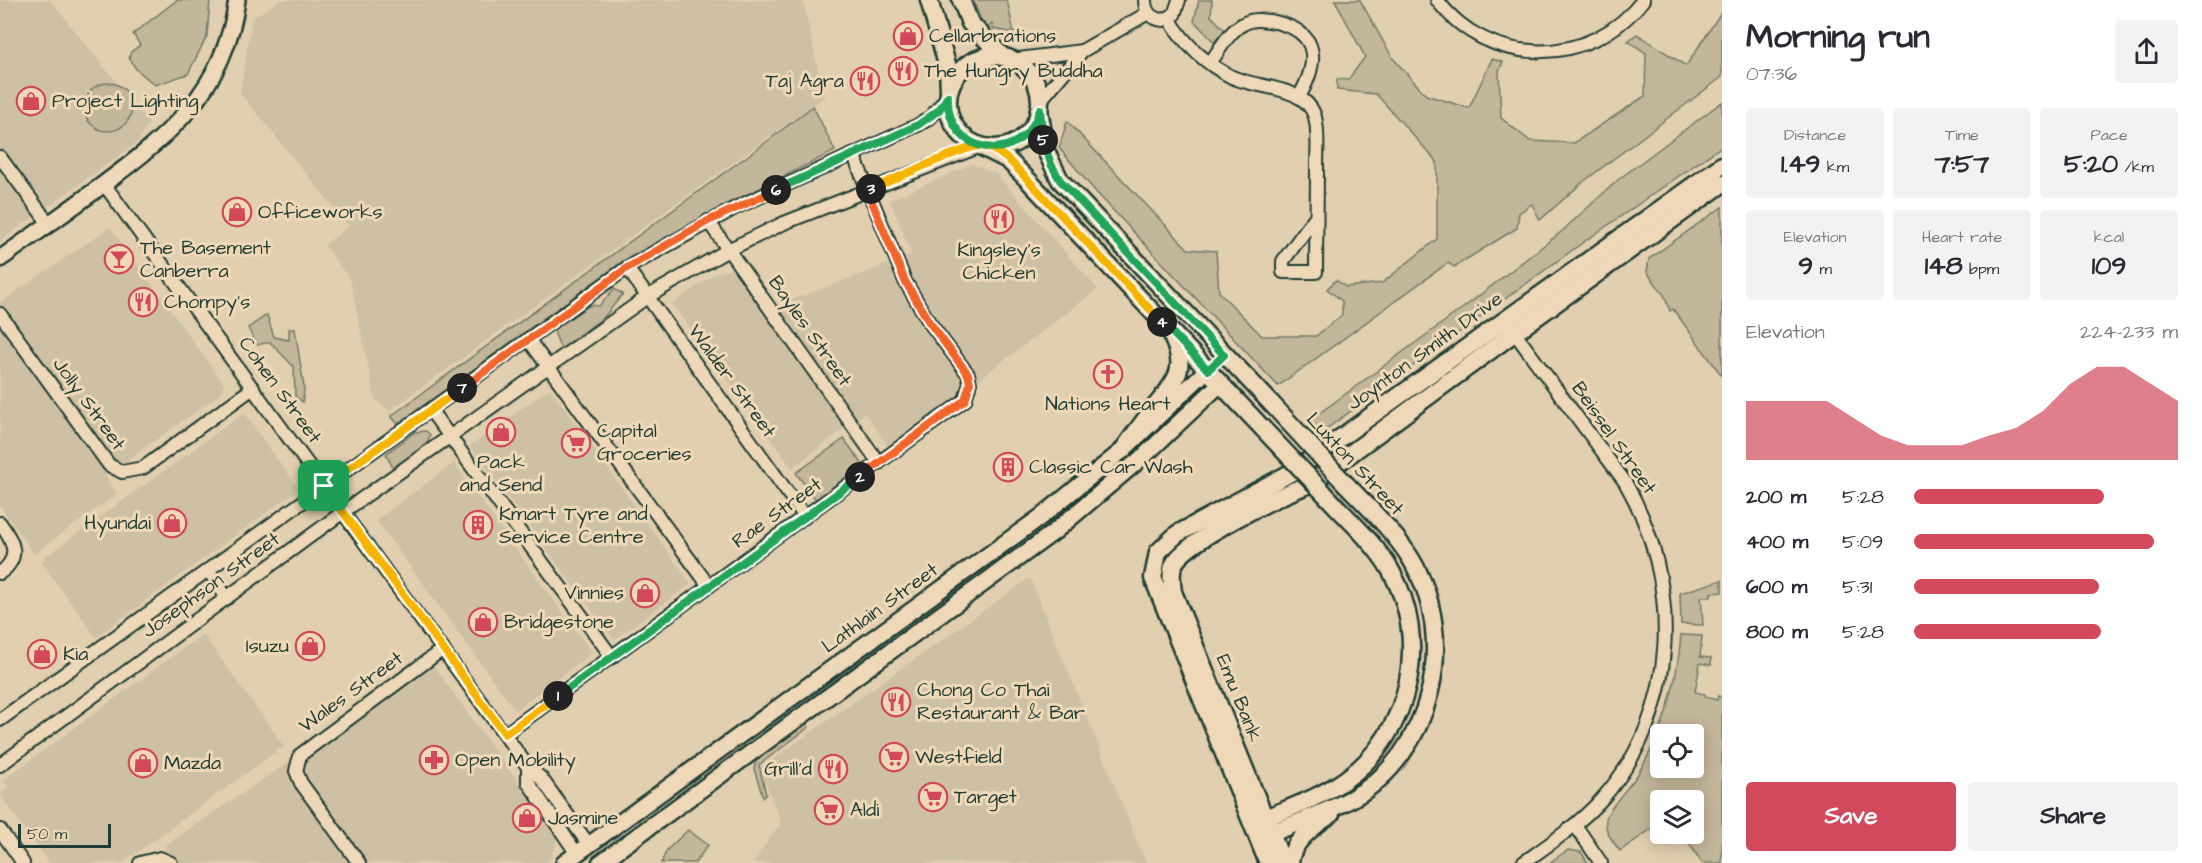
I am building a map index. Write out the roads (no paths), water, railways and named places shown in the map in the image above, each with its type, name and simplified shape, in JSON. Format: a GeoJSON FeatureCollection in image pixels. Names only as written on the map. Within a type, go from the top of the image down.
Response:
{"type":"FeatureCollection","features":[{"type":"Feature","properties":{"kind":"main road"},"geometry":{"type":"LineString","coordinates":[[928,0],[948,68],[949,112],[956,127],[966,139],[1008,160],[1323,492],[1382,557],[1401,592],[1408,614],[1411,638],[1408,682],[1393,726],[1368,760],[1330,790],[1261,828]]}},
{"type":"Feature","properties":{"kind":"main road"},"geometry":{"type":"LineString","coordinates":[[961,0],[970,23],[1007,58],[1032,76],[1040,105],[1033,127],[1019,141],[1002,148],[981,147]]}},
{"type":"Feature","properties":{"kind":"main road"},"geometry":{"type":"LineString","coordinates":[[949,93],[957,75],[970,63],[986,57],[1007,58]]}},
{"type":"Feature","properties":{"kind":"main road","name":"Luxton Street"},"geometry":{"type":"LineString","coordinates":[[1040,105],[1046,151],[1060,180],[1398,541],[1412,560],[1429,602],[1436,645],[1432,687],[1419,725],[1393,764],[1351,799],[1261,828]]}},
{"type":"Feature","properties":{"kind":"main road","name":"Joynton Smith Drive"},"geometry":{"type":"LineString","coordinates":[[1185,549],[1287,492],[1308,485],[1509,326],[1722,165]]}},
{"type":"Feature","properties":{"kind":"main road","name":"Joynton Smith Drive"},"geometry":{"type":"LineString","coordinates":[[1154,567],[1158,552],[1177,534],[1294,471],[1722,184]]}},
{"type":"Feature","properties":{"kind":"main road"},"geometry":{"type":"LineString","coordinates":[[1123,450],[1170,389],[1179,367],[1180,353],[1172,336],[1146,306]]}},
{"type":"Feature","properties":{"kind":"main road"},"geometry":{"type":"LineString","coordinates":[[1208,370],[1224,355]]}},
{"type":"Feature","properties":{"kind":"main road"},"geometry":{"type":"LineString","coordinates":[[1220,384],[1237,369]]}},
{"type":"Feature","properties":{"kind":"main road","name":"Emu Bank"},"geometry":{"type":"LineString","coordinates":[[1185,549],[1173,565],[1173,591],[1261,828],[1268,863]]}},
{"type":"Feature","properties":{"kind":"main road","name":"Emu Bank"},"geometry":{"type":"LineString","coordinates":[[1154,567],[1153,578],[1160,597],[1261,828],[1283,863]]}},
{"type":"Feature","properties":{"kind":"main road"},"geometry":{"type":"LineString","coordinates":[[1290,863],[1290,857],[1303,837],[1351,799]]}},
{"type":"Feature","properties":{"kind":"street"},"geometry":{"type":"LineString","coordinates":[[0,259],[171,132],[199,98],[210,79],[234,23],[237,0]]}},
{"type":"Feature","properties":{"kind":"street"},"geometry":{"type":"LineString","coordinates":[[1040,105],[1082,51],[1146,6],[1157,20],[1169,18],[1177,10],[1179,0]]}},
{"type":"Feature","properties":{"kind":"street"},"geometry":{"type":"LineString","coordinates":[[1437,0],[1475,35],[1502,48],[1531,52],[1560,49],[1591,41],[1628,18],[1643,0]]}},
{"type":"Feature","properties":{"kind":"street"},"geometry":{"type":"LineString","coordinates":[[1169,18],[1187,43],[1210,63],[1232,77],[1299,97],[1312,110],[1317,129],[1316,272],[1282,272],[1283,261],[1316,216]]}},
{"type":"Feature","properties":{"kind":"street"},"geometry":{"type":"LineString","coordinates":[[1210,63],[1233,32],[1245,22],[1262,20],[1287,25],[1304,37],[1311,48],[1313,61],[1308,81],[1299,97]]}},
{"type":"Feature","properties":{"kind":"street"},"geometry":{"type":"LineString","coordinates":[[1007,58],[1082,51]]}},
{"type":"Feature","properties":{"kind":"street","name":"Josephson Street"},"geometry":{"type":"LineString","coordinates":[[0,720],[627,268],[708,221],[924,122],[939,110],[949,93]]}},
{"type":"Feature","properties":{"kind":"street","name":"Josephson Street"},"geometry":{"type":"LineString","coordinates":[[0,765],[343,512],[647,297],[728,250],[784,223],[981,147]]}},
{"type":"Feature","properties":{"kind":"street","name":"Rae Street"},"geometry":{"type":"LineString","coordinates":[[505,734],[965,400],[970,383],[968,374],[929,322],[905,281],[854,156]]}},
{"type":"Feature","properties":{"kind":"street"},"geometry":{"type":"LineString","coordinates":[[0,157],[49,224]]}},
{"type":"Feature","properties":{"kind":"street","name":"Cohen Street"},"geometry":{"type":"LineString","coordinates":[[104,184],[505,734],[528,767],[528,782],[583,854],[601,863]]}},
{"type":"Feature","properties":{"kind":"street","name":"Bayles Street"},"geometry":{"type":"LineString","coordinates":[[708,221],[879,463]]}},
{"type":"Feature","properties":{"kind":"street","name":"Walder Street"},"geometry":{"type":"LineString","coordinates":[[627,268],[805,517]]}},
{"type":"Feature","properties":{"kind":"street","name":"Jolly Street"},"geometry":{"type":"LineString","coordinates":[[0,314],[109,465],[123,472],[143,468],[253,388]]}},
{"type":"Feature","properties":{"kind":"street","name":"Beissel Street"},"geometry":{"type":"LineString","coordinates":[[1509,326],[1625,482],[1647,526],[1664,590],[1665,656],[1652,710],[1641,738],[1615,781],[1575,825],[1524,863]]}},
{"type":"Feature","properties":{"kind":"street"},"geometry":{"type":"LineString","coordinates":[[528,339],[709,586]]}},
{"type":"Feature","properties":{"kind":"street","name":"Lathlain Street"},"geometry":{"type":"LineString","coordinates":[[564,863],[583,854],[1026,529],[1123,450],[1208,370]]}},
{"type":"Feature","properties":{"kind":"street","name":"Lathlain Street"},"geometry":{"type":"LineString","coordinates":[[601,863],[1054,532],[1145,455],[1220,384]]}},
{"type":"Feature","properties":{"kind":"street"},"geometry":{"type":"LineString","coordinates":[[431,411],[612,657]]}},
{"type":"Feature","properties":{"kind":"street"},"geometry":{"type":"LineString","coordinates":[[0,523],[14,542],[14,555],[0,573]]}},
{"type":"Feature","properties":{"kind":"street"},"geometry":{"type":"LineString","coordinates":[[208,570],[227,598]]}},
{"type":"Feature","properties":{"kind":"street","name":"Wales Street"},"geometry":{"type":"LineString","coordinates":[[359,863],[301,783],[296,771],[300,754],[442,649]]}},
{"type":"Feature","properties":{"kind":"street"},"geometry":{"type":"LineString","coordinates":[[1575,825],[1601,863]]}},
{"type":"Feature","properties":{"kind":"street"},"geometry":{"type":"LineString","coordinates":[[0,831],[23,863]]}},
{"type":"Feature","properties":{"kind":"street"},"geometry":{"type":"LineString","coordinates":[[140,863],[160,858],[171,863]]}},
{"type":"Feature","properties":{"kind":"place","name":"Cellarbrations"},"geometry":{"type":"Point","coordinates":[908,36]}},
{"type":"Feature","properties":{"kind":"place","name":"The Hungry Buddha"},"geometry":{"type":"Point","coordinates":[903,71]}},
{"type":"Feature","properties":{"kind":"place","name":"Taj Agra"},"geometry":{"type":"Point","coordinates":[865,81]}},
{"type":"Feature","properties":{"kind":"place","name":"Project Lighting"},"geometry":{"type":"Point","coordinates":[31,101]}},
{"type":"Feature","properties":{"kind":"place","name":"Officeworks"},"geometry":{"type":"Point","coordinates":[237,212]}},
{"type":"Feature","properties":{"kind":"place","name":"Kingsley's Chicken"},"geometry":{"type":"Point","coordinates":[999,219]}},
{"type":"Feature","properties":{"kind":"place","name":"The Basement Canberra"},"geometry":{"type":"Point","coordinates":[119,259]}},
{"type":"Feature","properties":{"kind":"place","name":"Chompy's"},"geometry":{"type":"Point","coordinates":[143,302]}},
{"type":"Feature","properties":{"kind":"place","name":"Nations Heart"},"geometry":{"type":"Point","coordinates":[1108,374]}},
{"type":"Feature","properties":{"kind":"place","name":"Pack and Send"},"geometry":{"type":"Point","coordinates":[501,432]}},
{"type":"Feature","properties":{"kind":"place","name":"Capital Groceries"},"geometry":{"type":"Point","coordinates":[576,443]}},
{"type":"Feature","properties":{"kind":"place","name":"Classic Car Wash"},"geometry":{"type":"Point","coordinates":[1008,467]}},
{"type":"Feature","properties":{"kind":"place","name":"Hyundai"},"geometry":{"type":"Point","coordinates":[172,523]}},
{"type":"Feature","properties":{"kind":"place","name":"Kmart Tyre and Service Centre"},"geometry":{"type":"Point","coordinates":[478,525]}},
{"type":"Feature","properties":{"kind":"place","name":"Vinnies"},"geometry":{"type":"Point","coordinates":[645,593]}},
{"type":"Feature","properties":{"kind":"place","name":"Bridgestone"},"geometry":{"type":"Point","coordinates":[483,622]}},
{"type":"Feature","properties":{"kind":"place","name":"Isuzu"},"geometry":{"type":"Point","coordinates":[310,646]}},
{"type":"Feature","properties":{"kind":"place","name":"Kia"},"geometry":{"type":"Point","coordinates":[42,654]}},
{"type":"Feature","properties":{"kind":"place","name":"Chong Co Thai Restaurant & Bar"},"geometry":{"type":"Point","coordinates":[896,702]}},
{"type":"Feature","properties":{"kind":"place","name":"Westfield"},"geometry":{"type":"Point","coordinates":[894,757]}},
{"type":"Feature","properties":{"kind":"place","name":"Open Mobility"},"geometry":{"type":"Point","coordinates":[434,760]}},
{"type":"Feature","properties":{"kind":"place","name":"Mazda"},"geometry":{"type":"Point","coordinates":[143,763]}},
{"type":"Feature","properties":{"kind":"place","name":"Grill'd"},"geometry":{"type":"Point","coordinates":[833,769]}},
{"type":"Feature","properties":{"kind":"place","name":"Target"},"geometry":{"type":"Point","coordinates":[933,797]}},
{"type":"Feature","properties":{"kind":"place","name":"Aldi"},"geometry":{"type":"Point","coordinates":[829,810]}},
{"type":"Feature","properties":{"kind":"place","name":"Jasmine"},"geometry":{"type":"Point","coordinates":[527,818]}}]}
